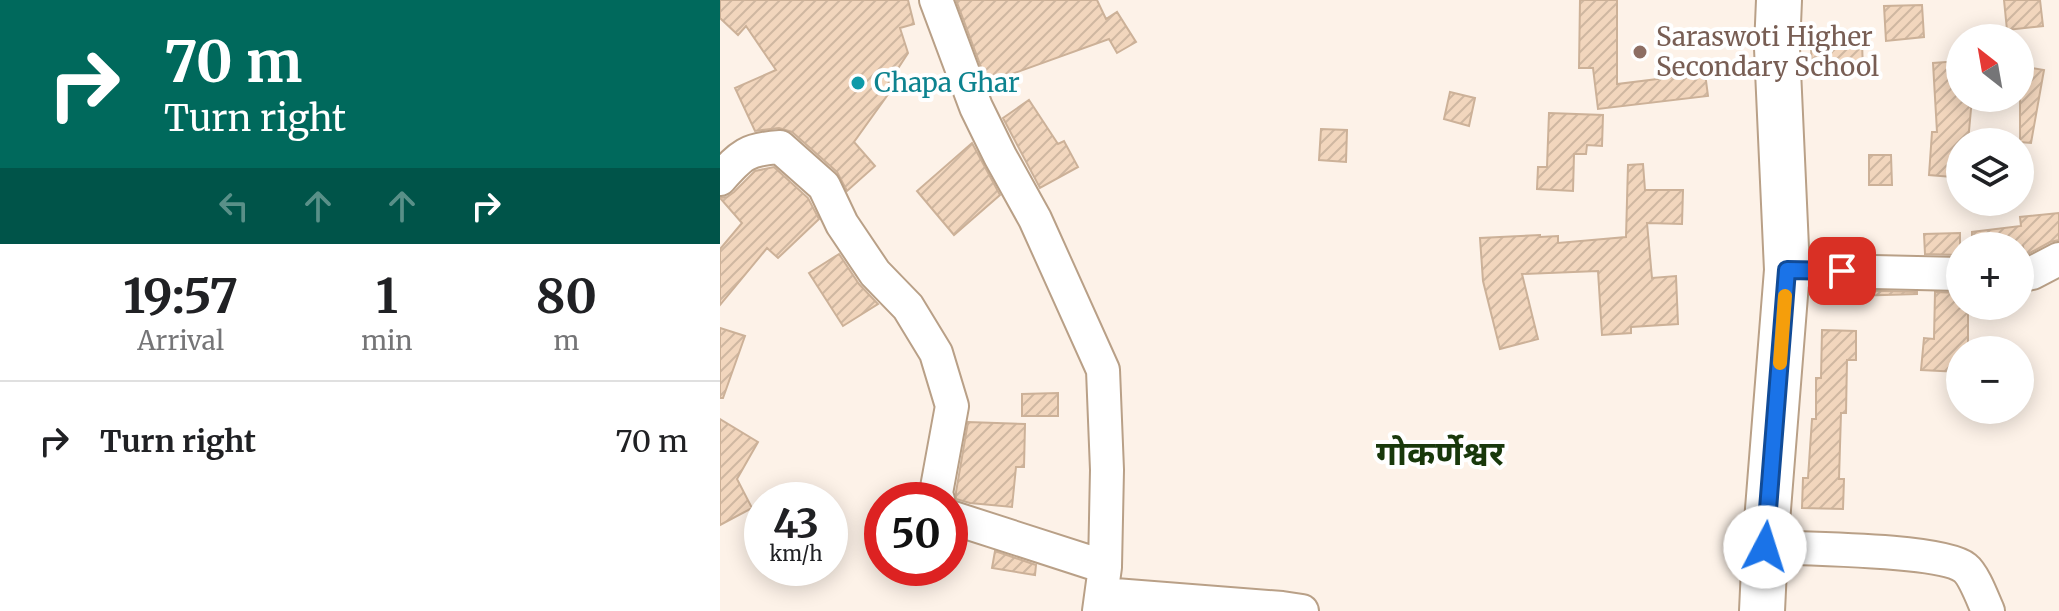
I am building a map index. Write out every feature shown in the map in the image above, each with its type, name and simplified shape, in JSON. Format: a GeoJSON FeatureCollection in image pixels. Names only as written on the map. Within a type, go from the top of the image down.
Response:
{"type":"FeatureCollection","features":[{"type":"Feature","properties":{"kind":"main road"},"geometry":{"type":"LineString","coordinates":[[1762,611],[1787,270],[1777,48],[1779,0]]}},
{"type":"Feature","properties":{"kind":"street"},"geometry":{"type":"LineString","coordinates":[[936,0],[976,107],[1035,219],[1103,370],[1107,470],[1102,591]]}},
{"type":"Feature","properties":{"kind":"street"},"geometry":{"type":"LineString","coordinates":[[720,179],[739,158],[761,148],[780,147],[824,186],[842,224],[875,273],[908,307],[936,353],[952,406],[938,482]]}},
{"type":"Feature","properties":{"kind":"street"},"geometry":{"type":"LineString","coordinates":[[2034,272],[2059,259]]}},
{"type":"Feature","properties":{"kind":"street"},"geometry":{"type":"LineString","coordinates":[[1787,270],[1946,274]]}},
{"type":"Feature","properties":{"kind":"street"},"geometry":{"type":"LineString","coordinates":[[968,526],[1102,591],[1302,611]]}},
{"type":"Feature","properties":{"kind":"street"},"geometry":{"type":"LineString","coordinates":[[1765,547],[1883,552],[1951,560],[1968,569],[1988,611]]}},
{"type":"Feature","properties":{"kind":"building"},"geometry":{"type":"Polygon","coordinates":[[[720,0],[908,0],[914,24],[900,28],[908,53],[884,90],[889,93],[854,142],[875,166],[847,191],[837,172],[792,132],[779,128],[755,131],[735,88],[776,70],[746,26],[738,35],[720,18],[720,0]]]}},
{"type":"Feature","properties":{"kind":"building"},"geometry":{"type":"Polygon","coordinates":[[[956,0],[1097,0],[1106,19],[1117,12],[1136,42],[1117,53],[1109,39],[987,83],[956,0]]]}},
{"type":"Feature","properties":{"kind":"building"},"geometry":{"type":"Polygon","coordinates":[[[1580,0],[1617,0],[1617,84],[1705,73],[1708,96],[1598,109],[1593,68],[1579,68],[1580,0]]]}},
{"type":"Feature","properties":{"kind":"building"},"geometry":{"type":"Polygon","coordinates":[[[2004,0],[2040,0],[2043,26],[2006,24],[2004,0]]]}},
{"type":"Feature","properties":{"kind":"building"},"geometry":{"type":"Polygon","coordinates":[[[1922,5],[1924,37],[1886,41],[1884,6],[1922,5]]]}},
{"type":"Feature","properties":{"kind":"building"},"geometry":{"type":"Polygon","coordinates":[[[1862,41],[1863,72],[1812,74],[1811,46],[1862,41]]]}},
{"type":"Feature","properties":{"kind":"building"},"geometry":{"type":"Polygon","coordinates":[[[1946,62],[1946,112],[1971,112],[1969,128],[1946,128],[1946,176],[1929,175],[1932,132],[1937,132],[1933,63],[1946,62]]]}},
{"type":"Feature","properties":{"kind":"building"},"geometry":{"type":"Polygon","coordinates":[[[2034,68],[2044,70],[2034,128],[2020,128],[2020,112],[2034,112],[2034,68]]]}},
{"type":"Feature","properties":{"kind":"building"},"geometry":{"type":"Polygon","coordinates":[[[1450,92],[1475,98],[1469,126],[1444,119],[1450,92]]]}},
{"type":"Feature","properties":{"kind":"building"},"geometry":{"type":"Polygon","coordinates":[[[1029,100],[1058,144],[1064,141],[1078,167],[1040,188],[1003,118],[1029,100]]]}},
{"type":"Feature","properties":{"kind":"building"},"geometry":{"type":"Polygon","coordinates":[[[1549,113],[1603,115],[1602,146],[1587,145],[1586,154],[1574,154],[1573,191],[1537,189],[1538,167],[1547,167],[1549,113]]]}},
{"type":"Feature","properties":{"kind":"building"},"geometry":{"type":"Polygon","coordinates":[[[1321,129],[1347,130],[1346,162],[1319,160],[1321,129]]]}},
{"type":"Feature","properties":{"kind":"building"},"geometry":{"type":"Polygon","coordinates":[[[972,143],[1000,195],[954,235],[917,191],[972,143]]]}},
{"type":"Feature","properties":{"kind":"building"},"geometry":{"type":"Polygon","coordinates":[[[1869,155],[1891,155],[1892,185],[1869,185],[1869,155]]]}},
{"type":"Feature","properties":{"kind":"building"},"geometry":{"type":"Polygon","coordinates":[[[1643,164],[1645,190],[1683,190],[1682,224],[1647,223],[1652,278],[1676,276],[1678,324],[1631,327],[1631,333],[1602,335],[1598,271],[1522,274],[1538,339],[1500,349],[1483,281],[1480,238],[1558,236],[1558,243],[1626,237],[1628,165],[1643,164]]]}},
{"type":"Feature","properties":{"kind":"building"},"geometry":{"type":"Polygon","coordinates":[[[774,167],[808,198],[819,219],[778,258],[767,248],[720,305],[720,249],[742,223],[720,198],[734,192],[755,171],[774,167]]]}},
{"type":"Feature","properties":{"kind":"building"},"geometry":{"type":"Polygon","coordinates":[[[2059,213],[2059,240],[2034,251],[2034,232],[1972,232],[2021,226],[2020,217],[2059,213]]]}},
{"type":"Feature","properties":{"kind":"building"},"geometry":{"type":"Polygon","coordinates":[[[1946,233],[1946,255],[1925,254],[1924,234],[1946,233]]]}},
{"type":"Feature","properties":{"kind":"building"},"geometry":{"type":"Polygon","coordinates":[[[839,254],[859,284],[878,304],[843,326],[809,273],[839,254]]]}},
{"type":"Feature","properties":{"kind":"building"},"geometry":{"type":"Polygon","coordinates":[[[1852,290],[1917,292],[1917,294],[1852,296],[1852,290]]]}},
{"type":"Feature","properties":{"kind":"building"},"geometry":{"type":"Polygon","coordinates":[[[1935,292],[1946,292],[1946,320],[1968,320],[1968,336],[1946,336],[1946,371],[1921,370],[1924,338],[1934,339],[1935,292]]]}},
{"type":"Feature","properties":{"kind":"building"},"geometry":{"type":"Polygon","coordinates":[[[720,328],[745,336],[723,398],[720,398],[720,328]]]}},
{"type":"Feature","properties":{"kind":"building"},"geometry":{"type":"Polygon","coordinates":[[[1822,330],[1856,331],[1856,360],[1847,360],[1846,413],[1841,413],[1839,479],[1844,479],[1843,509],[1802,508],[1803,478],[1808,478],[1812,419],[1816,419],[1816,378],[1821,378],[1822,330]]]}},
{"type":"Feature","properties":{"kind":"building"},"geometry":{"type":"Polygon","coordinates":[[[1058,393],[1058,416],[1022,416],[1022,394],[1058,393]]]}},
{"type":"Feature","properties":{"kind":"building"},"geometry":{"type":"Polygon","coordinates":[[[720,419],[758,442],[737,479],[744,493],[744,512],[720,525],[720,419]]]}},
{"type":"Feature","properties":{"kind":"building"},"geometry":{"type":"Polygon","coordinates":[[[968,422],[1025,424],[1024,467],[1016,467],[1012,507],[968,502],[968,482],[958,482],[968,422]]]}},
{"type":"Feature","properties":{"kind":"building"},"geometry":{"type":"Polygon","coordinates":[[[995,551],[1036,565],[1035,575],[992,568],[995,551]]]}},
{"type":"Feature","properties":{"kind":"slow traffic"},"geometry":{"type":"LineString","coordinates":[[1780,363],[1785,296]]}},
{"type":"Feature","properties":{"kind":"place","name":"Saraswoti Higher Secondary School"},"geometry":{"type":"Point","coordinates":[1640,52]}},
{"type":"Feature","properties":{"kind":"place","name":"Chapa Ghar"},"geometry":{"type":"Point","coordinates":[858,83]}},
{"type":"Feature","properties":{"kind":"district","name":"गोकर्णेश्वर"},"geometry":{"type":"Point","coordinates":[1440,453]}},
{"type":"Feature","properties":{"kind":"route"},"geometry":{"type":"LineString","coordinates":[[1765,547],[1787,270],[1842,271]]}}]}
